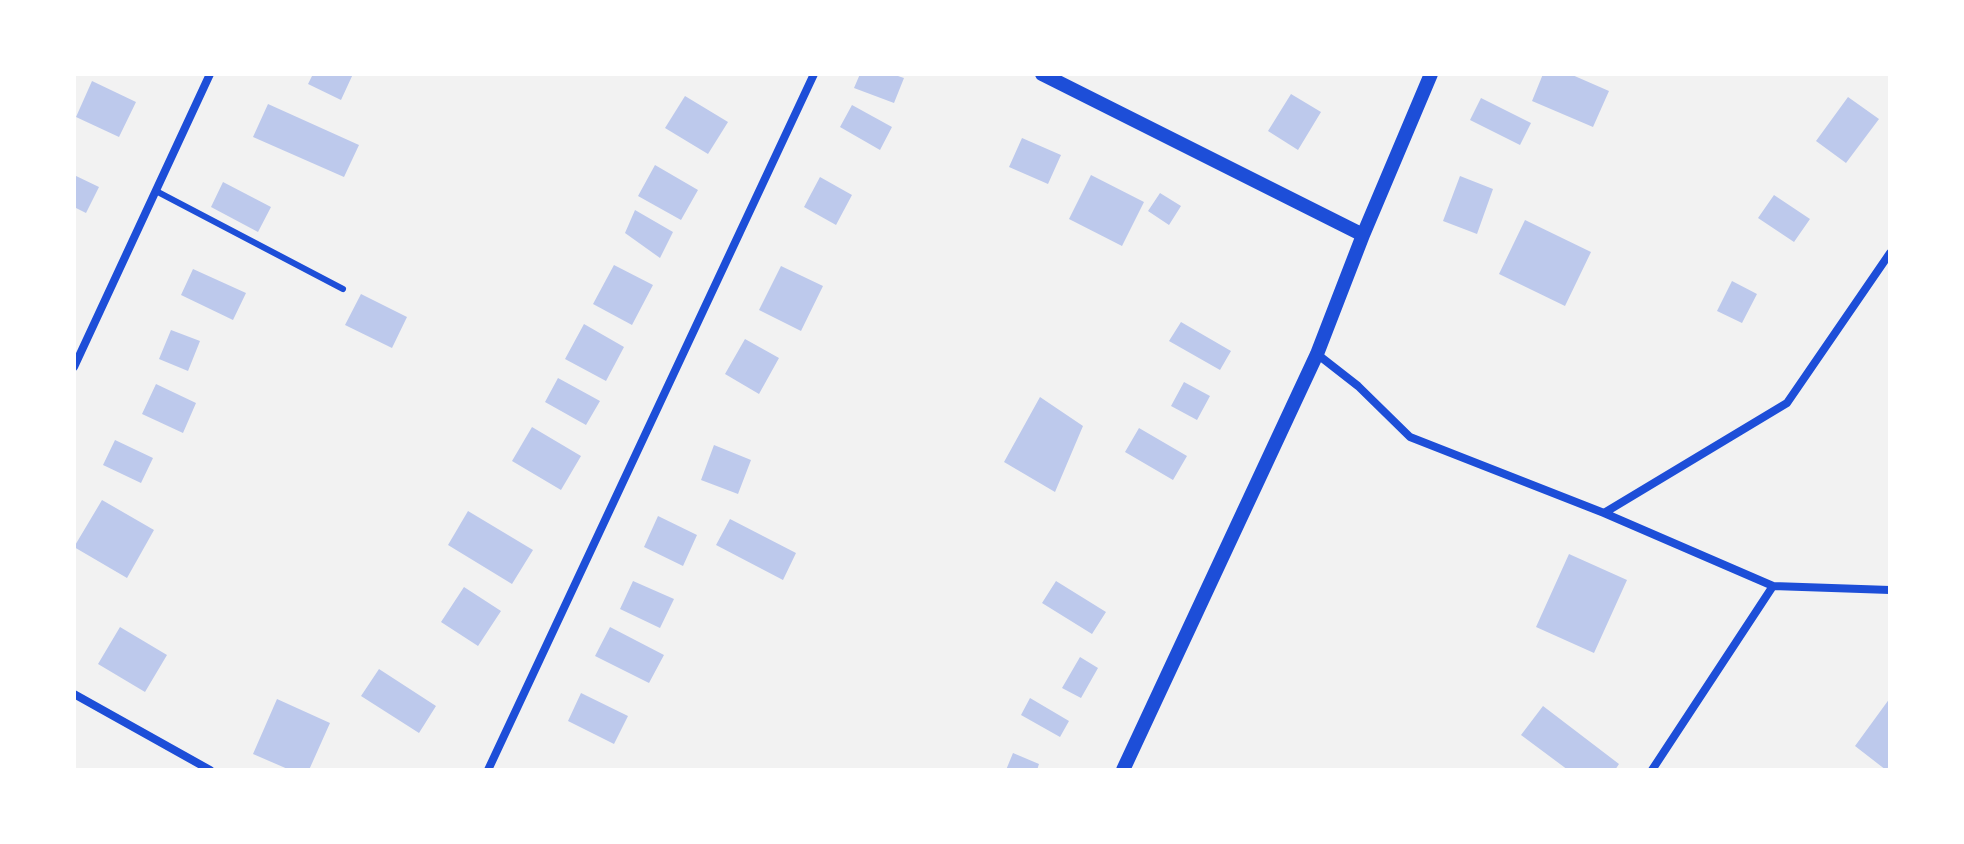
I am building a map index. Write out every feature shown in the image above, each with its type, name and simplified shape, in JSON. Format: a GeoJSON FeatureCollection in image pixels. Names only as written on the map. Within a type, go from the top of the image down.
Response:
{"type":"FeatureCollection","features":[{"type":"Feature","properties":{"kind":"street"},"geometry":{"type":"LineString","coordinates":[[74,367],[210,74]]}},
{"type":"Feature","properties":{"kind":"street"},"geometry":{"type":"LineString","coordinates":[[488,770],[814,74]]}},
{"type":"Feature","properties":{"kind":"street"},"geometry":{"type":"LineString","coordinates":[[1042,74],[1363,235]]}},
{"type":"Feature","properties":{"kind":"street"},"geometry":{"type":"LineString","coordinates":[[1123,770],[1317,354],[1431,74]]}},
{"type":"Feature","properties":{"kind":"street"},"geometry":{"type":"LineString","coordinates":[[1604,513],[1787,403],[1890,253]]}},
{"type":"Feature","properties":{"kind":"street"},"geometry":{"type":"LineString","coordinates":[[1317,354],[1358,386],[1410,437],[1604,513],[1773,586],[1890,590]]}},
{"type":"Feature","properties":{"kind":"street"},"geometry":{"type":"LineString","coordinates":[[1652,770],[1773,586]]}},
{"type":"Feature","properties":{"kind":"street"},"geometry":{"type":"LineString","coordinates":[[74,694],[210,770]]}},
{"type":"Feature","properties":{"kind":"lane"},"geometry":{"type":"LineString","coordinates":[[156,191],[343,289]]}},
{"type":"Feature","properties":{"kind":"building"},"geometry":{"type":"Polygon","coordinates":[[[313,74],[353,74],[341,100],[308,84],[313,74]]]}},
{"type":"Feature","properties":{"kind":"building"},"geometry":{"type":"Polygon","coordinates":[[[860,74],[892,74],[904,78],[894,103],[854,88],[860,74]]]}},
{"type":"Feature","properties":{"kind":"building"},"geometry":{"type":"Polygon","coordinates":[[[1543,74],[1570,74],[1609,91],[1593,127],[1532,101],[1543,74]]]}},
{"type":"Feature","properties":{"kind":"building"},"geometry":{"type":"Polygon","coordinates":[[[92,81],[136,102],[119,137],[76,117],[92,81]]]}},
{"type":"Feature","properties":{"kind":"building"},"geometry":{"type":"Polygon","coordinates":[[[1291,94],[1321,112],[1298,150],[1268,131],[1291,94]]]}},
{"type":"Feature","properties":{"kind":"building"},"geometry":{"type":"Polygon","coordinates":[[[685,96],[728,122],[708,154],[665,128],[685,96]]]}},
{"type":"Feature","properties":{"kind":"building"},"geometry":{"type":"Polygon","coordinates":[[[1848,97],[1879,119],[1846,163],[1816,141],[1848,97]]]}},
{"type":"Feature","properties":{"kind":"building"},"geometry":{"type":"Polygon","coordinates":[[[1481,98],[1531,123],[1520,145],[1470,120],[1481,98]]]}},
{"type":"Feature","properties":{"kind":"building"},"geometry":{"type":"Polygon","coordinates":[[[268,104],[359,145],[344,177],[253,137],[268,104]]]}},
{"type":"Feature","properties":{"kind":"building"},"geometry":{"type":"Polygon","coordinates":[[[852,105],[892,127],[880,150],[840,127],[852,105]]]}},
{"type":"Feature","properties":{"kind":"building"},"geometry":{"type":"Polygon","coordinates":[[[1022,138],[1061,155],[1048,184],[1009,167],[1022,138]]]}},
{"type":"Feature","properties":{"kind":"building"},"geometry":{"type":"Polygon","coordinates":[[[655,165],[698,190],[681,220],[638,196],[655,165]]]}},
{"type":"Feature","properties":{"kind":"building"},"geometry":{"type":"Polygon","coordinates":[[[74,175],[99,187],[86,213],[74,207],[74,175]]]}},
{"type":"Feature","properties":{"kind":"building"},"geometry":{"type":"Polygon","coordinates":[[[1091,175],[1144,202],[1122,246],[1069,219],[1091,175]]]}},
{"type":"Feature","properties":{"kind":"building"},"geometry":{"type":"Polygon","coordinates":[[[1460,176],[1493,189],[1477,234],[1443,221],[1460,176]]]}},
{"type":"Feature","properties":{"kind":"building"},"geometry":{"type":"Polygon","coordinates":[[[820,177],[852,195],[836,225],[804,207],[820,177]]]}},
{"type":"Feature","properties":{"kind":"building"},"geometry":{"type":"Polygon","coordinates":[[[223,182],[271,207],[258,232],[211,207],[223,182]]]}},
{"type":"Feature","properties":{"kind":"building"},"geometry":{"type":"Polygon","coordinates":[[[1160,193],[1181,206],[1169,225],[1148,211],[1160,193]]]}},
{"type":"Feature","properties":{"kind":"building"},"geometry":{"type":"Polygon","coordinates":[[[1774,195],[1810,219],[1794,242],[1758,218],[1774,195]]]}},
{"type":"Feature","properties":{"kind":"building"},"geometry":{"type":"Polygon","coordinates":[[[635,210],[673,232],[660,258],[625,233],[635,210]]]}},
{"type":"Feature","properties":{"kind":"building"},"geometry":{"type":"Polygon","coordinates":[[[1525,220],[1591,252],[1565,306],[1499,274],[1525,220]]]}},
{"type":"Feature","properties":{"kind":"building"},"geometry":{"type":"Polygon","coordinates":[[[614,265],[653,285],[632,325],[593,304],[614,265]]]}},
{"type":"Feature","properties":{"kind":"building"},"geometry":{"type":"Polygon","coordinates":[[[781,266],[823,286],[801,331],[759,310],[781,266]]]}},
{"type":"Feature","properties":{"kind":"building"},"geometry":{"type":"Polygon","coordinates":[[[193,269],[246,293],[233,320],[181,295],[193,269]]]}},
{"type":"Feature","properties":{"kind":"building"},"geometry":{"type":"Polygon","coordinates":[[[1732,281],[1757,294],[1742,323],[1717,311],[1732,281]]]}},
{"type":"Feature","properties":{"kind":"building"},"geometry":{"type":"Polygon","coordinates":[[[361,294],[407,317],[392,348],[345,325],[361,294]]]}},
{"type":"Feature","properties":{"kind":"building"},"geometry":{"type":"Polygon","coordinates":[[[1181,322],[1231,351],[1220,370],[1169,341],[1181,322]]]}},
{"type":"Feature","properties":{"kind":"building"},"geometry":{"type":"Polygon","coordinates":[[[584,324],[624,347],[606,381],[565,359],[584,324]]]}},
{"type":"Feature","properties":{"kind":"building"},"geometry":{"type":"Polygon","coordinates":[[[171,330],[200,341],[188,371],[159,359],[171,330]]]}},
{"type":"Feature","properties":{"kind":"building"},"geometry":{"type":"Polygon","coordinates":[[[745,339],[779,358],[759,394],[725,374],[745,339]]]}},
{"type":"Feature","properties":{"kind":"building"},"geometry":{"type":"Polygon","coordinates":[[[558,378],[600,401],[586,425],[545,402],[558,378]]]}},
{"type":"Feature","properties":{"kind":"building"},"geometry":{"type":"Polygon","coordinates":[[[1184,382],[1210,396],[1197,420],[1171,406],[1184,382]]]}},
{"type":"Feature","properties":{"kind":"building"},"geometry":{"type":"Polygon","coordinates":[[[156,384],[196,403],[183,433],[142,414],[156,384]]]}},
{"type":"Feature","properties":{"kind":"building"},"geometry":{"type":"Polygon","coordinates":[[[1040,397],[1083,426],[1055,492],[1004,462],[1040,397]]]}},
{"type":"Feature","properties":{"kind":"building"},"geometry":{"type":"Polygon","coordinates":[[[532,427],[581,456],[561,490],[512,461],[532,427]]]}},
{"type":"Feature","properties":{"kind":"building"},"geometry":{"type":"Polygon","coordinates":[[[1139,428],[1187,456],[1173,480],[1125,452],[1139,428]]]}},
{"type":"Feature","properties":{"kind":"building"},"geometry":{"type":"Polygon","coordinates":[[[115,440],[153,458],[141,483],[103,465],[115,440]]]}},
{"type":"Feature","properties":{"kind":"building"},"geometry":{"type":"Polygon","coordinates":[[[714,445],[751,460],[738,494],[701,480],[714,445]]]}},
{"type":"Feature","properties":{"kind":"building"},"geometry":{"type":"Polygon","coordinates":[[[102,500],[154,530],[127,578],[74,547],[102,500]]]}},
{"type":"Feature","properties":{"kind":"building"},"geometry":{"type":"Polygon","coordinates":[[[468,511],[533,550],[512,584],[448,545],[468,511]]]}},
{"type":"Feature","properties":{"kind":"building"},"geometry":{"type":"Polygon","coordinates":[[[658,516],[697,535],[683,566],[644,547],[658,516]]]}},
{"type":"Feature","properties":{"kind":"building"},"geometry":{"type":"Polygon","coordinates":[[[730,519],[796,553],[783,580],[716,545],[730,519]]]}},
{"type":"Feature","properties":{"kind":"building"},"geometry":{"type":"Polygon","coordinates":[[[1569,554],[1627,580],[1594,653],[1536,627],[1569,554]]]}},
{"type":"Feature","properties":{"kind":"building"},"geometry":{"type":"Polygon","coordinates":[[[633,581],[674,599],[660,628],[620,609],[633,581]]]}},
{"type":"Feature","properties":{"kind":"building"},"geometry":{"type":"Polygon","coordinates":[[[1056,581],[1106,612],[1092,634],[1042,603],[1056,581]]]}},
{"type":"Feature","properties":{"kind":"building"},"geometry":{"type":"Polygon","coordinates":[[[464,587],[501,611],[478,646],[441,622],[464,587]]]}},
{"type":"Feature","properties":{"kind":"building"},"geometry":{"type":"Polygon","coordinates":[[[120,627],[167,655],[145,692],[98,664],[120,627]]]}},
{"type":"Feature","properties":{"kind":"building"},"geometry":{"type":"Polygon","coordinates":[[[610,627],[664,655],[649,683],[595,656],[610,627]]]}},
{"type":"Feature","properties":{"kind":"building"},"geometry":{"type":"Polygon","coordinates":[[[1080,657],[1098,668],[1081,698],[1062,688],[1080,657]]]}},
{"type":"Feature","properties":{"kind":"building"},"geometry":{"type":"Polygon","coordinates":[[[379,669],[436,706],[419,733],[361,696],[379,669]]]}},
{"type":"Feature","properties":{"kind":"building"},"geometry":{"type":"Polygon","coordinates":[[[581,693],[628,716],[614,744],[568,721],[581,693]]]}},
{"type":"Feature","properties":{"kind":"building"},"geometry":{"type":"Polygon","coordinates":[[[1030,698],[1069,721],[1060,737],[1021,715],[1030,698]]]}},
{"type":"Feature","properties":{"kind":"building"},"geometry":{"type":"Polygon","coordinates":[[[1890,698],[1890,765],[1886,770],[1855,746],[1890,698]]]}},
{"type":"Feature","properties":{"kind":"building"},"geometry":{"type":"Polygon","coordinates":[[[277,699],[330,723],[309,770],[290,770],[253,754],[277,699]]]}},
{"type":"Feature","properties":{"kind":"building"},"geometry":{"type":"Polygon","coordinates":[[[1543,706],[1619,764],[1615,770],[1568,770],[1521,735],[1543,706]]]}},
{"type":"Feature","properties":{"kind":"building"},"geometry":{"type":"Polygon","coordinates":[[[1013,753],[1039,764],[1037,770],[1006,770],[1013,753]]]}}]}
